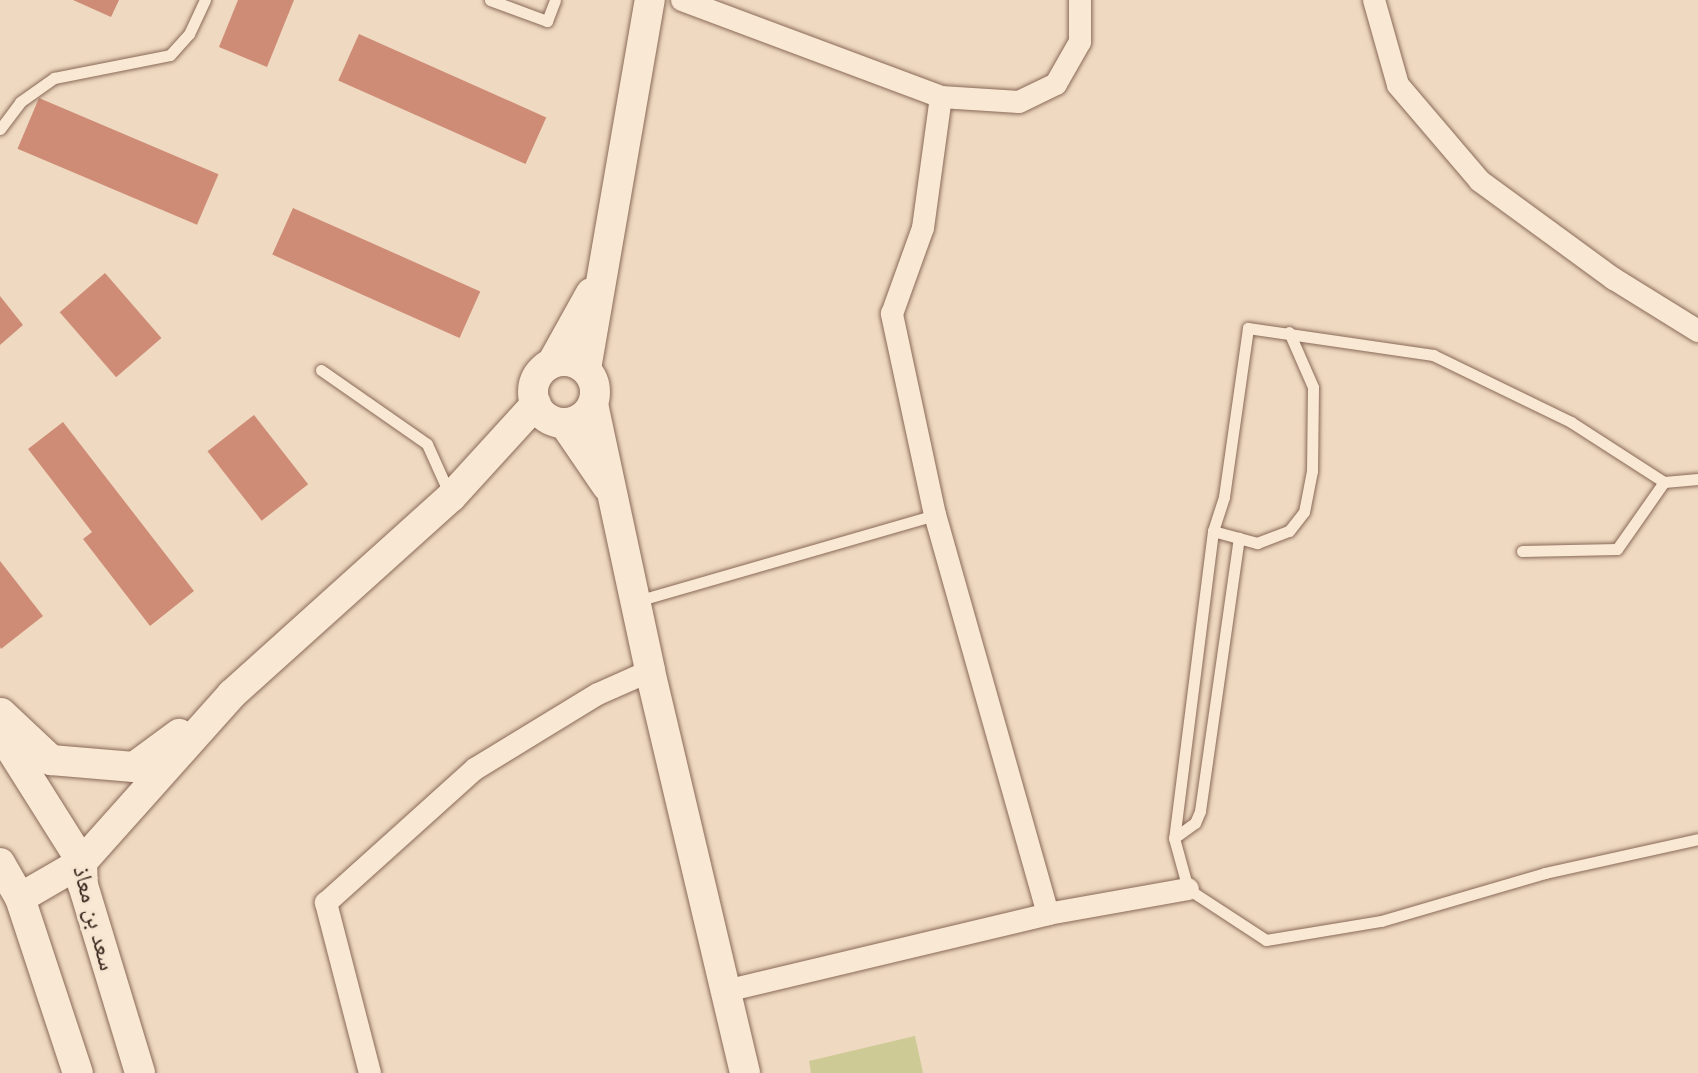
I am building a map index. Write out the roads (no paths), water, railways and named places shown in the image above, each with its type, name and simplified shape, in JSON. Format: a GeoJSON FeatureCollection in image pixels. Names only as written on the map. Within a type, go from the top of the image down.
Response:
{"type":"FeatureCollection","features":[{"type":"Feature","properties":{"kind":"street"},"geometry":{"type":"LineString","coordinates":[[586,369],[650,0]]}},
{"type":"Feature","properties":{"kind":"street"},"geometry":{"type":"LineString","coordinates":[[682,0],[941,97],[1019,102],[1056,84],[1080,42],[1080,0]]}},
{"type":"Feature","properties":{"kind":"street"},"geometry":{"type":"LineString","coordinates":[[1374,0],[1398,85],[1480,181],[1614,279],[1698,331]]}},
{"type":"Feature","properties":{"kind":"street"},"geometry":{"type":"LineString","coordinates":[[941,97],[923,228],[892,314],[935,515],[1048,914]]}},
{"type":"Feature","properties":{"kind":"street"},"geometry":{"type":"LineString","coordinates":[[593,404],[577,421],[564,423],[542,414],[536,404],[535,380],[552,363],[600,277]]}},
{"type":"Feature","properties":{"kind":"street"},"geometry":{"type":"LineString","coordinates":[[552,363],[576,363],[586,369],[593,380],[593,404],[617,501],[650,671],[745,1073]]}},
{"type":"Feature","properties":{"kind":"street"},"geometry":{"type":"LineString","coordinates":[[0,713],[51,760],[134,767],[232,694],[451,497],[536,404]]}},
{"type":"Feature","properties":{"kind":"street"},"geometry":{"type":"LineString","coordinates":[[564,423],[617,501]]}},
{"type":"Feature","properties":{"kind":"street"},"geometry":{"type":"LineString","coordinates":[[370,1073],[326,903],[475,769],[598,694],[650,671]]}},
{"type":"Feature","properties":{"kind":"street"},"geometry":{"type":"LineString","coordinates":[[20,898],[82,862],[232,694]]}},
{"type":"Feature","properties":{"kind":"street","name":"سعد بن معاذ"},"geometry":{"type":"LineString","coordinates":[[0,732],[82,862],[83,885],[140,1073]]}},
{"type":"Feature","properties":{"kind":"street"},"geometry":{"type":"LineString","coordinates":[[0,863],[20,898],[78,1073]]}},
{"type":"Feature","properties":{"kind":"street"},"geometry":{"type":"LineString","coordinates":[[726,991],[1048,914],[1188,889]]}},
{"type":"Feature","properties":{"kind":"lane"},"geometry":{"type":"LineString","coordinates":[[0,129],[20,102],[54,78],[170,55],[189,34],[205,0]]}},
{"type":"Feature","properties":{"kind":"lane"},"geometry":{"type":"LineString","coordinates":[[490,0],[547,21],[555,0]]}},
{"type":"Feature","properties":{"kind":"lane"},"geometry":{"type":"LineString","coordinates":[[1698,479],[1664,482],[1571,422],[1433,355],[1248,328],[1224,497],[1213,531],[1174,838],[1188,889],[1266,940],[1381,921],[1545,873],[1698,839]]}},
{"type":"Feature","properties":{"kind":"lane"},"geometry":{"type":"LineString","coordinates":[[1213,531],[1257,543],[1289,531],[1304,512],[1312,471],[1313,387],[1289,332]]}},
{"type":"Feature","properties":{"kind":"lane"},"geometry":{"type":"LineString","coordinates":[[321,370],[427,444],[451,497]]}},
{"type":"Feature","properties":{"kind":"lane"},"geometry":{"type":"LineString","coordinates":[[1522,551],[1617,549],[1664,482]]}},
{"type":"Feature","properties":{"kind":"lane"},"geometry":{"type":"LineString","coordinates":[[636,601],[935,515]]}},
{"type":"Feature","properties":{"kind":"lane"},"geometry":{"type":"LineString","coordinates":[[1174,838],[1195,823],[1200,811],[1239,538]]}}]}
